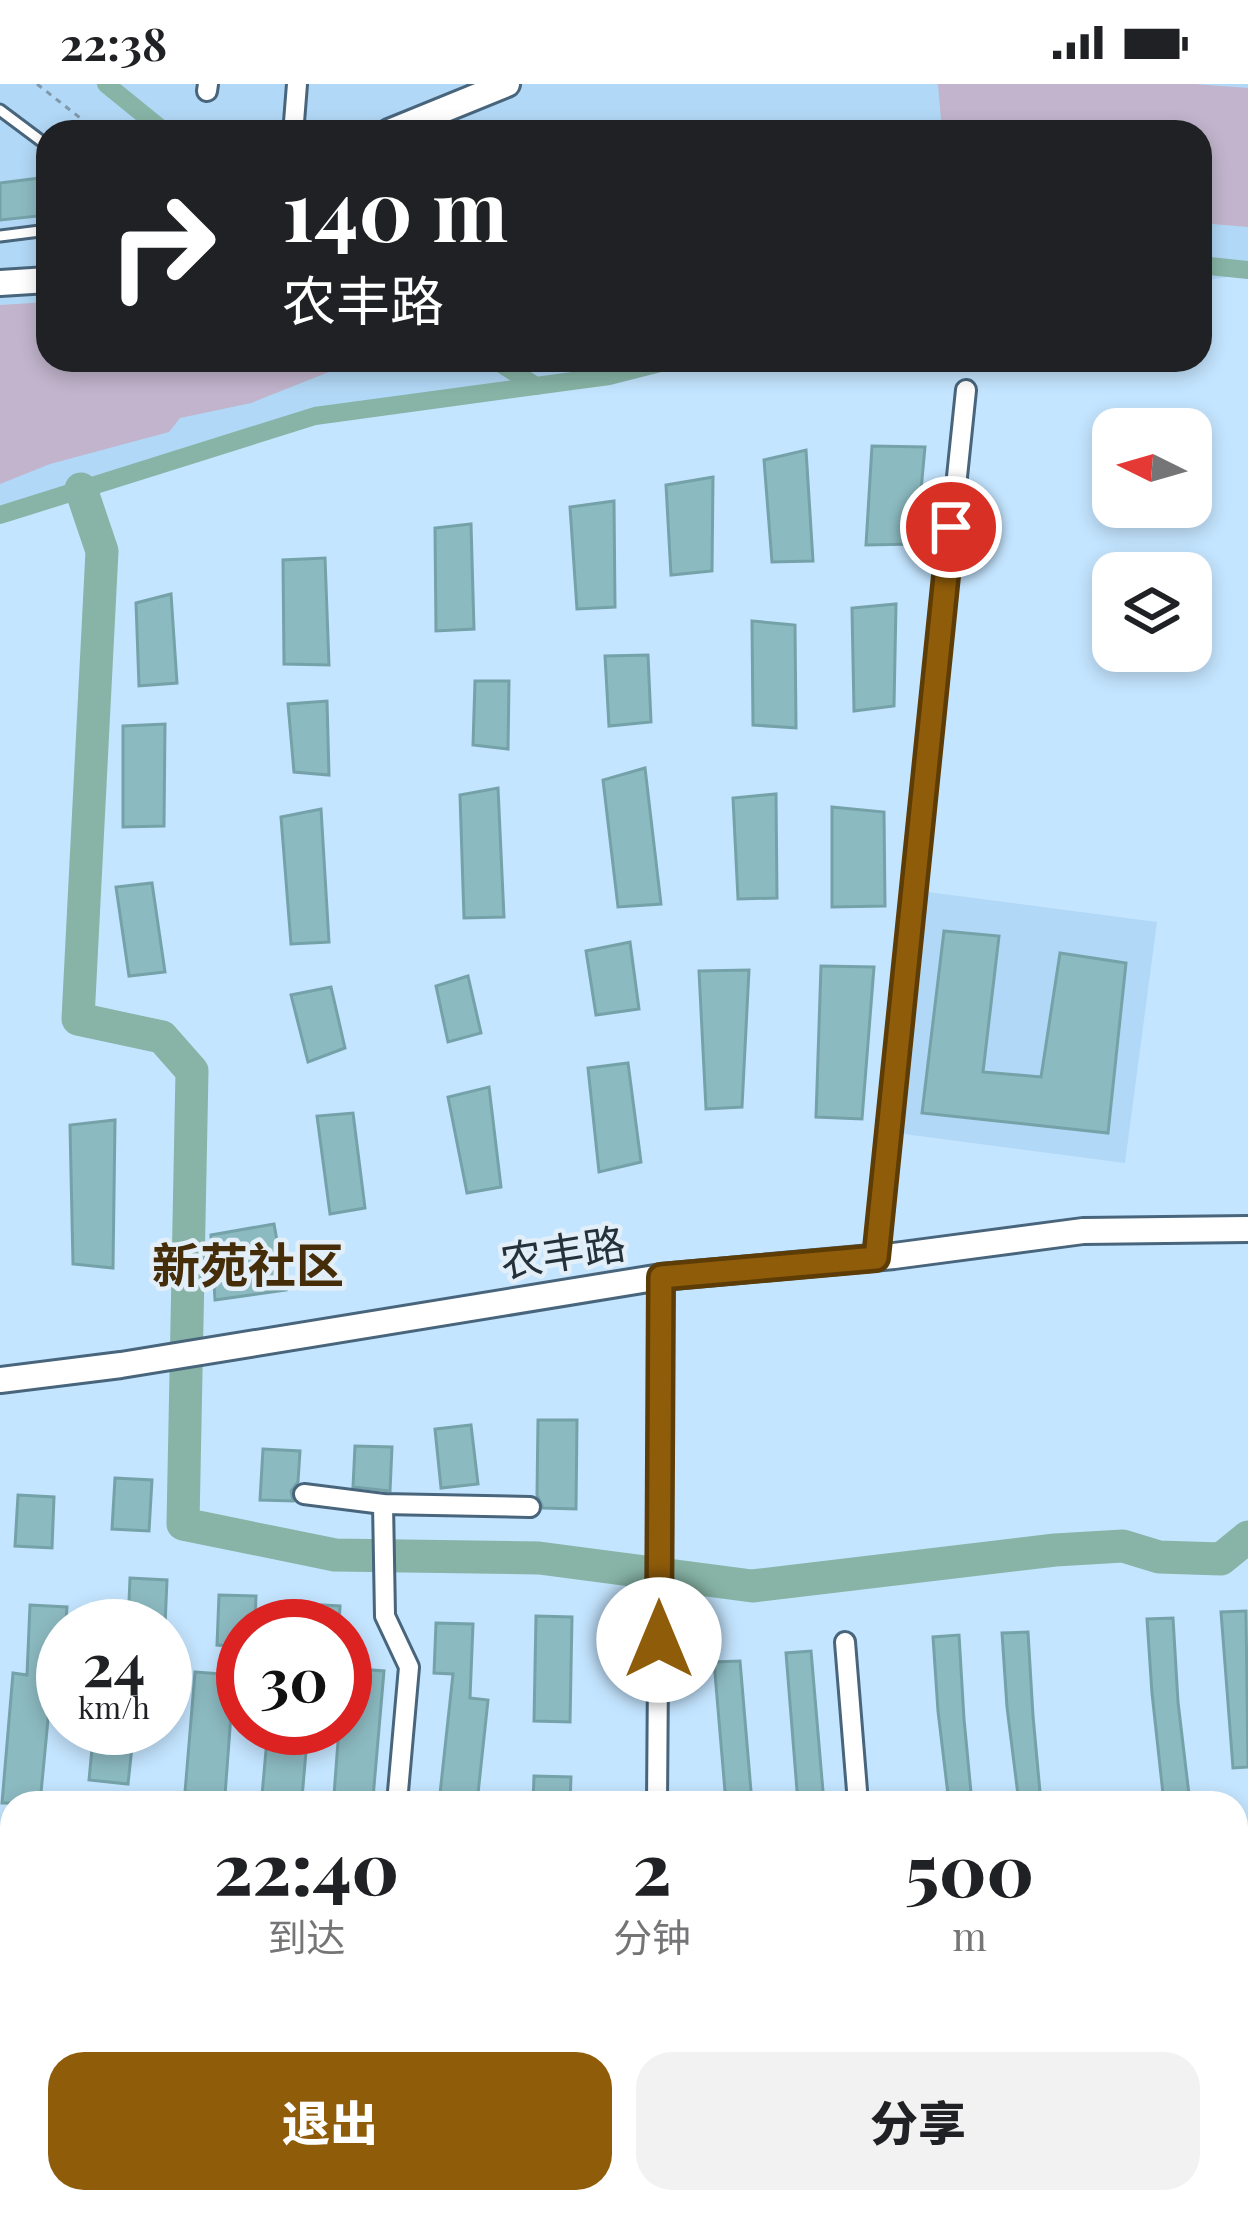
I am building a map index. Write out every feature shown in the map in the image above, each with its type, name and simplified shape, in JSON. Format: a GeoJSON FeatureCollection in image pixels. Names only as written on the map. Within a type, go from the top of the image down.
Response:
{"type":"FeatureCollection","features":[{"type":"Feature","properties":{"kind":"main road"},"geometry":{"type":"LineString","coordinates":[[418,120],[507,84]]}},
{"type":"Feature","properties":{"kind":"main road"},"geometry":{"type":"LineString","coordinates":[[0,283],[36,281]]}},
{"type":"Feature","properties":{"kind":"main road","name":"农丰路"},"geometry":{"type":"LineString","coordinates":[[0,1380],[121,1365],[661,1277],[876,1258],[1083,1231],[1248,1228]]}},
{"type":"Feature","properties":{"kind":"street"},"geometry":{"type":"LineString","coordinates":[[294,120],[297,84]]}},
{"type":"Feature","properties":{"kind":"street"},"geometry":{"type":"LineString","coordinates":[[876,1258],[966,390]]}},
{"type":"Feature","properties":{"kind":"street"},"geometry":{"type":"LineString","coordinates":[[657,1791],[661,1277]]}},
{"type":"Feature","properties":{"kind":"street"},"geometry":{"type":"LineString","coordinates":[[304,1494],[382,1504],[530,1507]]}},
{"type":"Feature","properties":{"kind":"street"},"geometry":{"type":"LineString","coordinates":[[382,1504],[386,1610],[409,1667],[398,1791]]}},
{"type":"Feature","properties":{"kind":"street"},"geometry":{"type":"LineString","coordinates":[[844,1642],[856,1791]]}},
{"type":"Feature","properties":{"kind":"lane"},"geometry":{"type":"LineString","coordinates":[[0,110],[36,137]]}},
{"type":"Feature","properties":{"kind":"lane"},"geometry":{"type":"LineString","coordinates":[[0,236],[36,232]]}},
{"type":"Feature","properties":{"kind":"path"},"geometry":{"type":"LineString","coordinates":[[38,84],[83,120]]}},
{"type":"Feature","properties":{"kind":"shaded area"},"geometry":{"type":"Polygon","coordinates":[[[0,84],[1248,84],[1248,274],[1212,279],[1212,120],[36,120],[36,372],[618,372],[315,416],[0,515],[0,84]]]}},
{"type":"Feature","properties":{"kind":"shaded area"},"geometry":{"type":"Polygon","coordinates":[[[938,84],[1248,88],[1248,227],[1212,224],[1212,120],[941,120],[938,84]]]}},
{"type":"Feature","properties":{"kind":"shaded area"},"geometry":{"type":"Polygon","coordinates":[[[36,303],[36,372],[329,372],[251,403],[180,418],[169,432],[50,464],[0,484],[0,305],[36,303]]]}},
{"type":"Feature","properties":{"kind":"shaded area"},"geometry":{"type":"Polygon","coordinates":[[[928,892],[1157,922],[1125,1163],[904,1134],[928,892]]]}},
{"type":"Feature","properties":{"kind":"building"},"geometry":{"type":"Polygon","coordinates":[[[36,178],[36,216],[0,220],[0,183],[36,178]]]}},
{"type":"Feature","properties":{"kind":"building"},"geometry":{"type":"Polygon","coordinates":[[[872,446],[925,447],[916,544],[866,545],[872,446]]]}},
{"type":"Feature","properties":{"kind":"building"},"geometry":{"type":"Polygon","coordinates":[[[806,450],[813,561],[772,562],[764,460],[806,450]]]}},
{"type":"Feature","properties":{"kind":"building"},"geometry":{"type":"Polygon","coordinates":[[[713,477],[712,571],[671,575],[666,485],[713,477]]]}},
{"type":"Feature","properties":{"kind":"building"},"geometry":{"type":"Polygon","coordinates":[[[614,501],[615,607],[577,609],[570,507],[614,501]]]}},
{"type":"Feature","properties":{"kind":"building"},"geometry":{"type":"Polygon","coordinates":[[[471,524],[474,629],[436,631],[435,528],[471,524]]]}},
{"type":"Feature","properties":{"kind":"building"},"geometry":{"type":"Polygon","coordinates":[[[325,558],[329,665],[284,664],[283,560],[325,558]]]}},
{"type":"Feature","properties":{"kind":"building"},"geometry":{"type":"Polygon","coordinates":[[[171,594],[177,683],[139,686],[136,603],[171,594]]]}},
{"type":"Feature","properties":{"kind":"building"},"geometry":{"type":"Polygon","coordinates":[[[896,604],[894,706],[854,711],[852,608],[896,604]]]}},
{"type":"Feature","properties":{"kind":"building"},"geometry":{"type":"Polygon","coordinates":[[[752,621],[795,625],[796,728],[753,725],[752,621]]]}},
{"type":"Feature","properties":{"kind":"building"},"geometry":{"type":"Polygon","coordinates":[[[648,655],[651,722],[609,726],[605,656],[648,655]]]}},
{"type":"Feature","properties":{"kind":"building"},"geometry":{"type":"Polygon","coordinates":[[[475,681],[509,681],[508,749],[473,745],[475,681]]]}},
{"type":"Feature","properties":{"kind":"building"},"geometry":{"type":"Polygon","coordinates":[[[327,701],[329,775],[294,772],[288,704],[327,701]]]}},
{"type":"Feature","properties":{"kind":"building"},"geometry":{"type":"Polygon","coordinates":[[[165,724],[164,826],[123,827],[123,726],[165,724]]]}},
{"type":"Feature","properties":{"kind":"building"},"geometry":{"type":"Polygon","coordinates":[[[645,768],[661,904],[618,907],[603,780],[645,768]]]}},
{"type":"Feature","properties":{"kind":"building"},"geometry":{"type":"Polygon","coordinates":[[[498,788],[504,917],[464,918],[460,795],[498,788]]]}},
{"type":"Feature","properties":{"kind":"building"},"geometry":{"type":"Polygon","coordinates":[[[776,794],[777,898],[738,899],[733,798],[776,794]]]}},
{"type":"Feature","properties":{"kind":"building"},"geometry":{"type":"Polygon","coordinates":[[[832,807],[884,812],[885,906],[832,907],[832,807]]]}},
{"type":"Feature","properties":{"kind":"building"},"geometry":{"type":"Polygon","coordinates":[[[321,809],[329,942],[291,944],[281,817],[321,809]]]}},
{"type":"Feature","properties":{"kind":"building"},"geometry":{"type":"Polygon","coordinates":[[[152,883],[165,972],[129,976],[116,887],[152,883]]]}},
{"type":"Feature","properties":{"kind":"building"},"geometry":{"type":"Polygon","coordinates":[[[944,931],[999,936],[983,1072],[1041,1077],[1060,953],[1126,963],[1108,1133],[922,1113],[944,931]]]}},
{"type":"Feature","properties":{"kind":"building"},"geometry":{"type":"Polygon","coordinates":[[[630,942],[639,1009],[596,1015],[586,951],[630,942]]]}},
{"type":"Feature","properties":{"kind":"building"},"geometry":{"type":"Polygon","coordinates":[[[821,966],[874,967],[862,1119],[816,1117],[821,966]]]}},
{"type":"Feature","properties":{"kind":"building"},"geometry":{"type":"Polygon","coordinates":[[[749,970],[742,1107],[706,1109],[699,971],[749,970]]]}},
{"type":"Feature","properties":{"kind":"building"},"geometry":{"type":"Polygon","coordinates":[[[468,976],[481,1033],[448,1042],[436,986],[468,976]]]}},
{"type":"Feature","properties":{"kind":"building"},"geometry":{"type":"Polygon","coordinates":[[[331,987],[345,1048],[308,1062],[291,995],[331,987]]]}},
{"type":"Feature","properties":{"kind":"building"},"geometry":{"type":"Polygon","coordinates":[[[628,1063],[641,1162],[599,1172],[588,1068],[628,1063]]]}},
{"type":"Feature","properties":{"kind":"building"},"geometry":{"type":"Polygon","coordinates":[[[489,1087],[501,1187],[467,1193],[448,1097],[489,1087]]]}},
{"type":"Feature","properties":{"kind":"building"},"geometry":{"type":"Polygon","coordinates":[[[353,1113],[365,1208],[330,1214],[317,1116],[353,1113]]]}},
{"type":"Feature","properties":{"kind":"building"},"geometry":{"type":"Polygon","coordinates":[[[115,1120],[113,1268],[73,1264],[70,1125],[115,1120]]]}},
{"type":"Feature","properties":{"kind":"building"},"geometry":{"type":"Polygon","coordinates":[[[274,1224],[286,1290],[215,1300],[211,1235],[274,1224]]]}},
{"type":"Feature","properties":{"kind":"building"},"geometry":{"type":"Polygon","coordinates":[[[538,1420],[577,1420],[576,1509],[543,1508],[537,1495],[538,1420]]]}},
{"type":"Feature","properties":{"kind":"building"},"geometry":{"type":"Polygon","coordinates":[[[471,1425],[478,1484],[441,1488],[435,1429],[471,1425]]]}},
{"type":"Feature","properties":{"kind":"building"},"geometry":{"type":"Polygon","coordinates":[[[355,1446],[392,1447],[390,1491],[353,1487],[355,1446]]]}},
{"type":"Feature","properties":{"kind":"building"},"geometry":{"type":"Polygon","coordinates":[[[263,1449],[300,1451],[293,1501],[260,1500],[263,1449]]]}},
{"type":"Feature","properties":{"kind":"building"},"geometry":{"type":"Polygon","coordinates":[[[115,1478],[152,1480],[149,1531],[112,1529],[115,1478]]]}},
{"type":"Feature","properties":{"kind":"building"},"geometry":{"type":"Polygon","coordinates":[[[18,1495],[54,1497],[52,1548],[15,1546],[18,1495]]]}},
{"type":"Feature","properties":{"kind":"building"},"geometry":{"type":"Polygon","coordinates":[[[130,1578],[167,1580],[166,1599],[129,1599],[130,1578]]]}},
{"type":"Feature","properties":{"kind":"building"},"geometry":{"type":"Polygon","coordinates":[[[219,1595],[256,1596],[256,1599],[219,1599],[219,1595]]]}},
{"type":"Feature","properties":{"kind":"building"},"geometry":{"type":"Polygon","coordinates":[[[30,1605],[36,1605],[36,1755],[45,1755],[41,1791],[3,1791],[13,1673],[27,1675],[30,1605]]]}},
{"type":"Feature","properties":{"kind":"building"},"geometry":{"type":"Polygon","coordinates":[[[1246,1611],[1248,1767],[1233,1768],[1221,1612],[1246,1611]]]}},
{"type":"Feature","properties":{"kind":"building"},"geometry":{"type":"Polygon","coordinates":[[[536,1616],[572,1617],[570,1722],[534,1721],[536,1616]]]}},
{"type":"Feature","properties":{"kind":"building"},"geometry":{"type":"Polygon","coordinates":[[[1173,1618],[1189,1791],[1163,1791],[1147,1619],[1173,1618]]]}},
{"type":"Feature","properties":{"kind":"building"},"geometry":{"type":"Polygon","coordinates":[[[436,1623],[473,1624],[470,1698],[488,1700],[478,1791],[440,1791],[453,1674],[434,1673],[436,1623]]]}},
{"type":"Feature","properties":{"kind":"building"},"geometry":{"type":"Polygon","coordinates":[[[1028,1632],[1040,1791],[1018,1791],[1002,1633],[1028,1632]]]}},
{"type":"Feature","properties":{"kind":"building"},"geometry":{"type":"Polygon","coordinates":[[[959,1635],[971,1791],[948,1791],[933,1637],[959,1635]]]}},
{"type":"Feature","properties":{"kind":"building"},"geometry":{"type":"Polygon","coordinates":[[[811,1651],[823,1791],[797,1791],[786,1653],[811,1651]]]}},
{"type":"Feature","properties":{"kind":"building"},"geometry":{"type":"Polygon","coordinates":[[[740,1661],[751,1791],[725,1791],[714,1662],[740,1661]]]}},
{"type":"Feature","properties":{"kind":"building"},"geometry":{"type":"Polygon","coordinates":[[[372,1670],[384,1671],[374,1791],[334,1791],[337,1755],[372,1755],[372,1670]]]}},
{"type":"Feature","properties":{"kind":"building"},"geometry":{"type":"Polygon","coordinates":[[[195,1672],[216,1674],[216,1755],[228,1755],[225,1791],[185,1791],[188,1755],[192,1755],[195,1672]]]}},
{"type":"Feature","properties":{"kind":"building"},"geometry":{"type":"Polygon","coordinates":[[[91,1755],[131,1755],[128,1784],[89,1780],[91,1755]]]}},
{"type":"Feature","properties":{"kind":"building"},"geometry":{"type":"Polygon","coordinates":[[[266,1755],[306,1755],[303,1791],[262,1791],[266,1755]]]}},
{"type":"Feature","properties":{"kind":"building"},"geometry":{"type":"Polygon","coordinates":[[[534,1776],[571,1777],[570,1791],[533,1791],[534,1776]]]}},
{"type":"Feature","properties":{"kind":"waterway"},"geometry":{"type":"LineString","coordinates":[[106,84],[150,120]]}},
{"type":"Feature","properties":{"kind":"waterway"},"geometry":{"type":"LineString","coordinates":[[1212,266],[1248,270]]}},
{"type":"Feature","properties":{"kind":"waterway"},"geometry":{"type":"LineString","coordinates":[[514,372],[536,386]]}},
{"type":"Feature","properties":{"kind":"waterway"},"geometry":{"type":"LineString","coordinates":[[0,515],[315,416],[625,372]]}},
{"type":"Feature","properties":{"kind":"waterway"},"geometry":{"type":"LineString","coordinates":[[81,489],[102,551],[78,1019],[162,1037],[192,1071],[183,1524],[335,1555],[539,1558],[752,1586],[1123,1546],[1159,1557],[1221,1559],[1248,1537]]}},
{"type":"Feature","properties":{"kind":"district","name":"新苑社区"},"geometry":{"type":"Point","coordinates":[248,1266]}},
{"type":"Feature","properties":{"kind":"route"},"geometry":{"type":"LineString","coordinates":[[659,1640],[661,1277],[876,1258],[951,527]]}}]}
